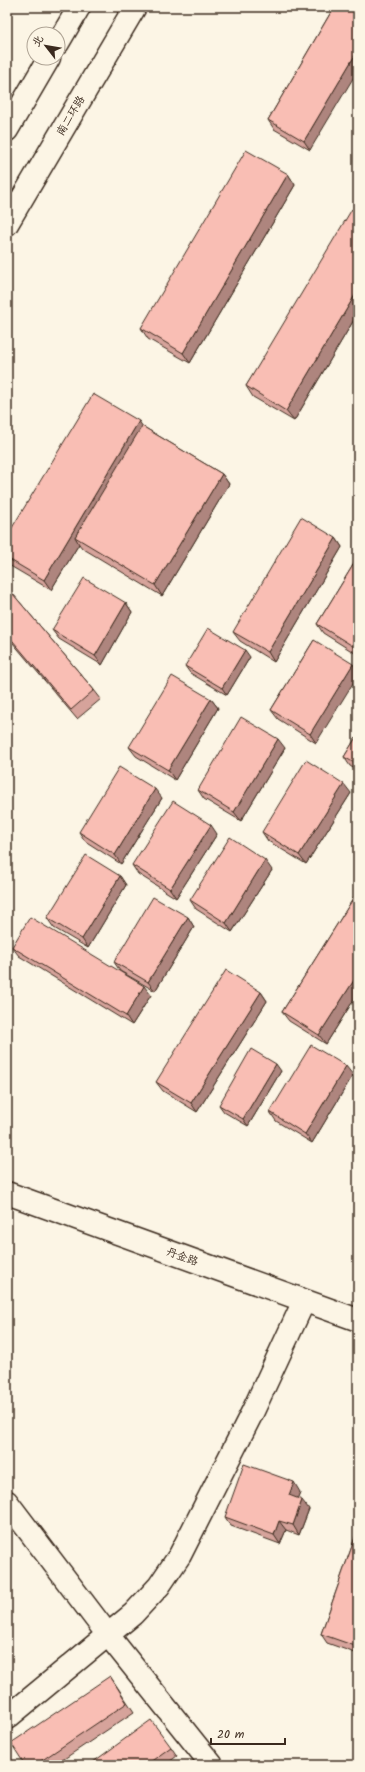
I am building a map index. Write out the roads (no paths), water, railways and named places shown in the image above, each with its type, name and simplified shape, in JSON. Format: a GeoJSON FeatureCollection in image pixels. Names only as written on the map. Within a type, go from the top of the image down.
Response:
{"type":"FeatureCollection","features":[{"type":"Feature","properties":{"kind":"street"},"geometry":{"type":"LineString","coordinates":[[66,30],[80,7]]}},
{"type":"Feature","properties":{"kind":"street","name":"南二环路"},"geometry":{"type":"LineString","coordinates":[[7,224],[135,7]]}},
{"type":"Feature","properties":{"kind":"street"},"geometry":{"type":"LineString","coordinates":[[7,130],[44,66]]}},
{"type":"Feature","properties":{"kind":"street","name":"丹金路"},"geometry":{"type":"LineString","coordinates":[[7,1193],[358,1320]]}},
{"type":"Feature","properties":{"kind":"street"},"geometry":{"type":"LineString","coordinates":[[7,1718],[133,1614],[159,1586],[180,1555],[253,1411],[304,1301]]}},
{"type":"Feature","properties":{"kind":"street"},"geometry":{"type":"LineString","coordinates":[[7,1502],[108,1635],[212,1765]]}}]}
